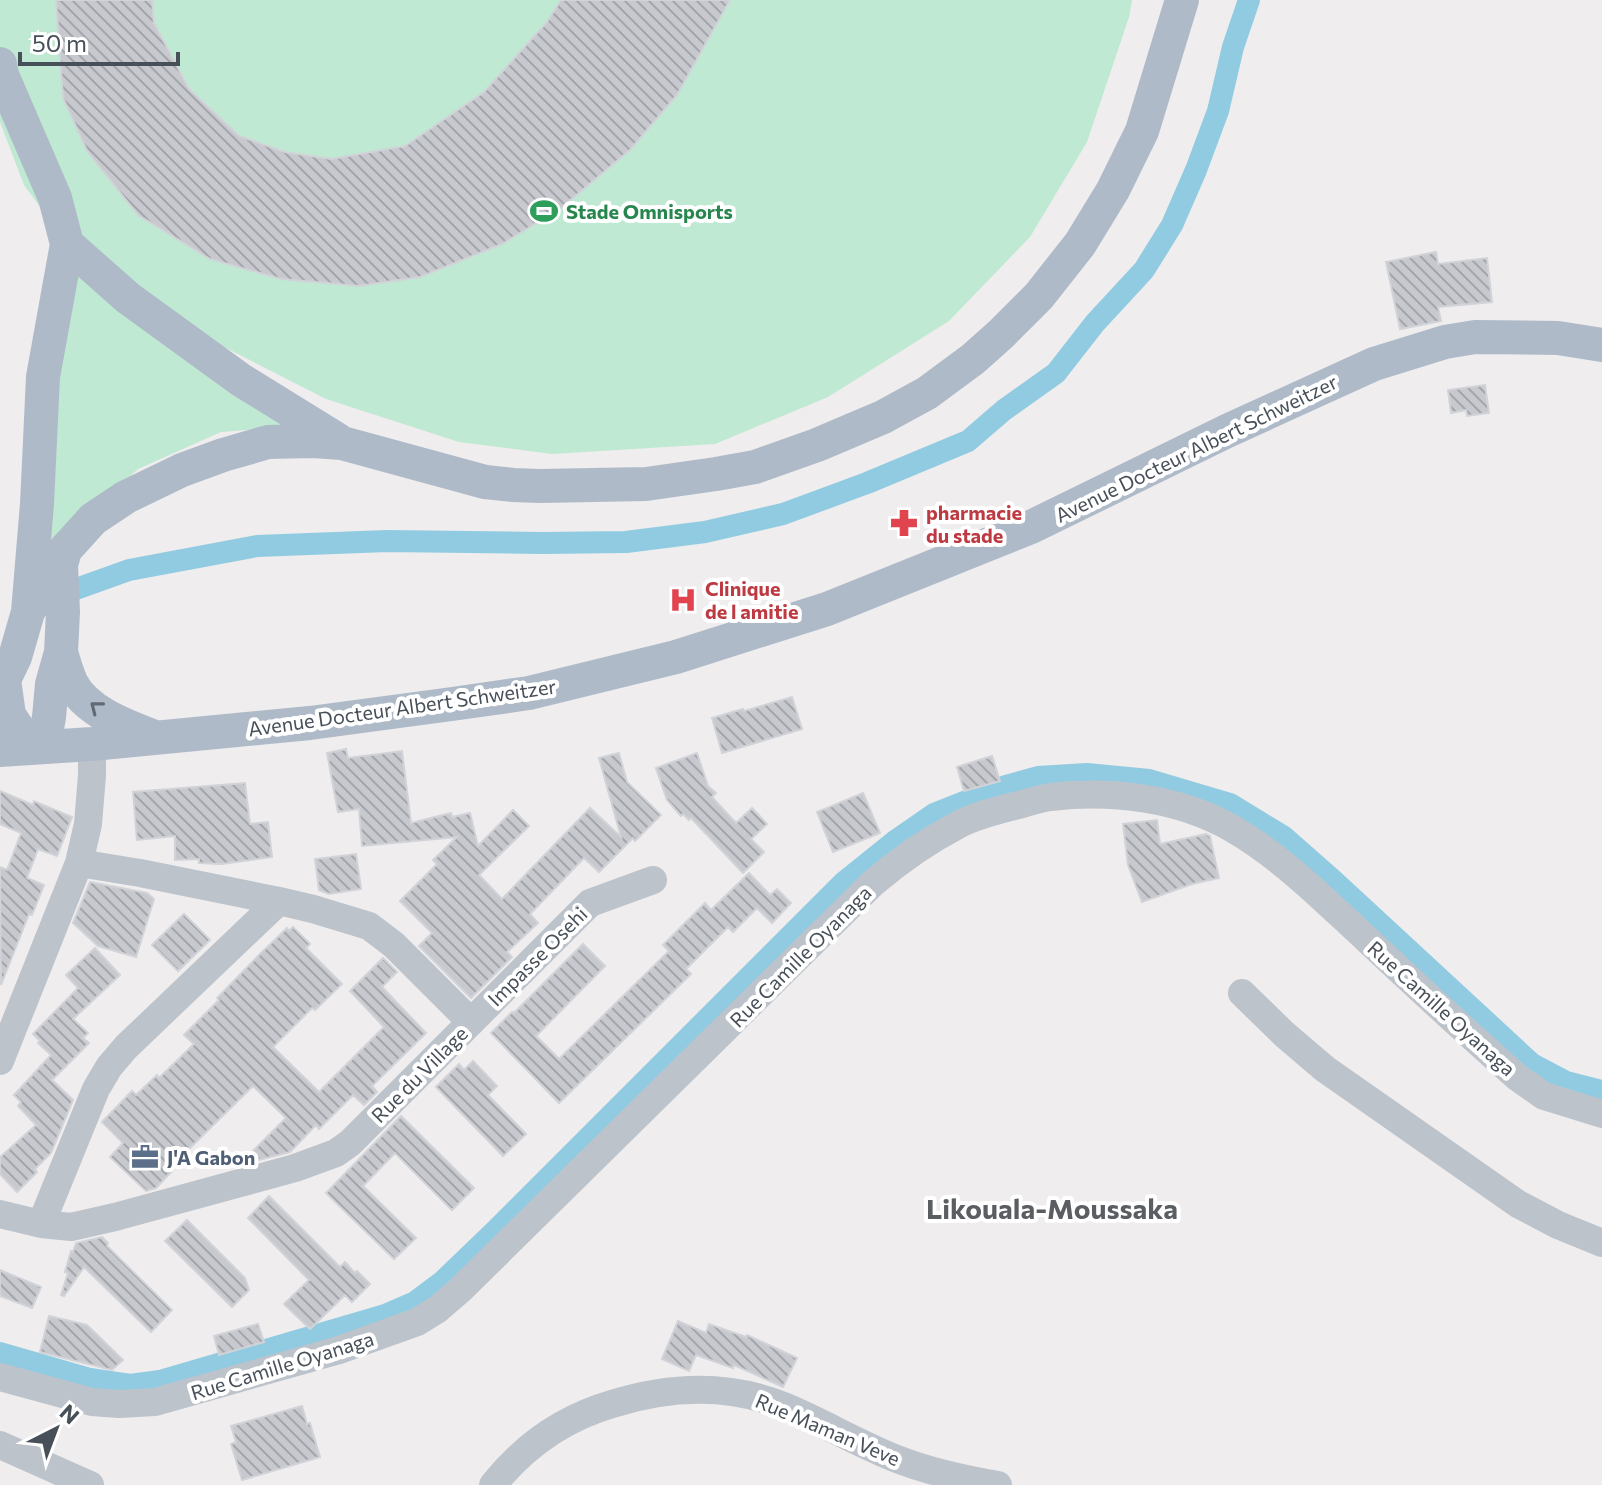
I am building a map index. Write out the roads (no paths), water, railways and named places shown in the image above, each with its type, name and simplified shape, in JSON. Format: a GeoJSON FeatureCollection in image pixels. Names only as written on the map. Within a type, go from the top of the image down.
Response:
{"type":"FeatureCollection","features":[{"type":"Feature","properties":{"kind":"main road"},"geometry":{"type":"LineString","coordinates":[[61,565],[28,612],[15,657],[2,684],[9,715],[25,748],[49,717],[52,684],[61,652],[61,565],[65,550],[93,519],[126,497],[182,470],[268,442],[313,441],[342,443],[485,482],[540,486],[646,484],[755,467],[883,417],[927,393],[973,359],[1039,296],[1072,256],[1113,190],[1142,131],[1182,0]]}},
{"type":"Feature","properties":{"kind":"main road"},"geometry":{"type":"LineString","coordinates":[[0,64],[55,198],[67,244],[43,377],[28,612]]}},
{"type":"Feature","properties":{"kind":"main road"},"geometry":{"type":"LineString","coordinates":[[67,244],[128,298],[216,362],[342,443]]}},
{"type":"Feature","properties":{"kind":"main road","name":"Avenue Docteur Albert Schweitzer"},"geometry":{"type":"LineString","coordinates":[[25,748],[310,723],[529,693],[676,657],[827,609],[1031,527],[1227,431],[1374,364],[1445,342],[1475,337],[1558,338],[1602,345]]}},
{"type":"Feature","properties":{"kind":"main road"},"geometry":{"type":"LineString","coordinates":[[61,652],[72,684],[88,702],[128,727],[155,738]]}},
{"type":"Feature","properties":{"kind":"street"},"geometry":{"type":"LineString","coordinates":[[0,1061],[79,863],[88,824],[92,744]]}},
{"type":"Feature","properties":{"kind":"street","name":"Rue Camille Oyanaga"},"geometry":{"type":"LineString","coordinates":[[0,1377],[92,1402],[155,1402],[339,1350],[417,1322],[460,1290],[873,883],[902,859],[959,824],[1048,798],[1083,795],[1158,801],[1196,812],[1231,828],[1263,848],[1304,881],[1517,1077],[1544,1096],[1602,1114]]}},
{"type":"Feature","properties":{"kind":"street","name":"Rue du Village"},"geometry":{"type":"LineString","coordinates":[[0,1214],[41,1224],[71,1227],[295,1168],[336,1153],[350,1143],[471,1022],[394,945],[369,926],[279,901],[79,863]]}},
{"type":"Feature","properties":{"kind":"street","name":"Impasse Osehi"},"geometry":{"type":"LineString","coordinates":[[471,1022],[590,903],[653,880]]}},
{"type":"Feature","properties":{"kind":"street"},"geometry":{"type":"LineString","coordinates":[[41,1224],[96,1089],[109,1067],[126,1047],[279,901]]}},
{"type":"Feature","properties":{"kind":"street"},"geometry":{"type":"LineString","coordinates":[[1242,993],[1325,1069],[1518,1204],[1602,1243]]}},
{"type":"Feature","properties":{"kind":"street","name":"Rue Maman Veve"},"geometry":{"type":"LineString","coordinates":[[493,1485],[537,1441],[586,1412],[647,1394],[682,1389],[715,1389],[784,1406],[895,1459],[927,1470],[998,1485]]}},
{"type":"Feature","properties":{"kind":"street"},"geometry":{"type":"LineString","coordinates":[[0,1445],[90,1485]]}},
{"type":"Feature","properties":{"kind":"waterway"},"geometry":{"type":"LineString","coordinates":[[76,589],[129,570],[257,546],[387,541],[626,542],[705,532],[783,514],[968,441],[1004,410],[1056,373],[1095,323],[1144,270],[1172,225],[1196,170],[1218,111],[1233,47],[1249,0]]}},
{"type":"Feature","properties":{"kind":"waterway"},"geometry":{"type":"LineString","coordinates":[[0,1353],[90,1379],[130,1385],[160,1381],[385,1315],[415,1302],[443,1281],[494,1232],[844,882],[934,814],[1002,787],[1038,777],[1087,774],[1149,780],[1230,804],[1284,837],[1532,1064],[1566,1082],[1602,1091]]}},
{"type":"Feature","properties":{"kind":"place","name":"Stade Omnisports"},"geometry":{"type":"Point","coordinates":[544,211]}},
{"type":"Feature","properties":{"kind":"place","name":"pharmacie du stade"},"geometry":{"type":"Point","coordinates":[904,523]}},
{"type":"Feature","properties":{"kind":"place","name":"Clinique de l amitie"},"geometry":{"type":"Point","coordinates":[683,600]}},
{"type":"Feature","properties":{"kind":"place","name":"J'A Gabon"},"geometry":{"type":"Point","coordinates":[145,1157]}},
{"type":"Feature","properties":{"kind":"district","name":"Likouala-Moussaka"},"geometry":{"type":"Point","coordinates":[1052,1208]}}]}
